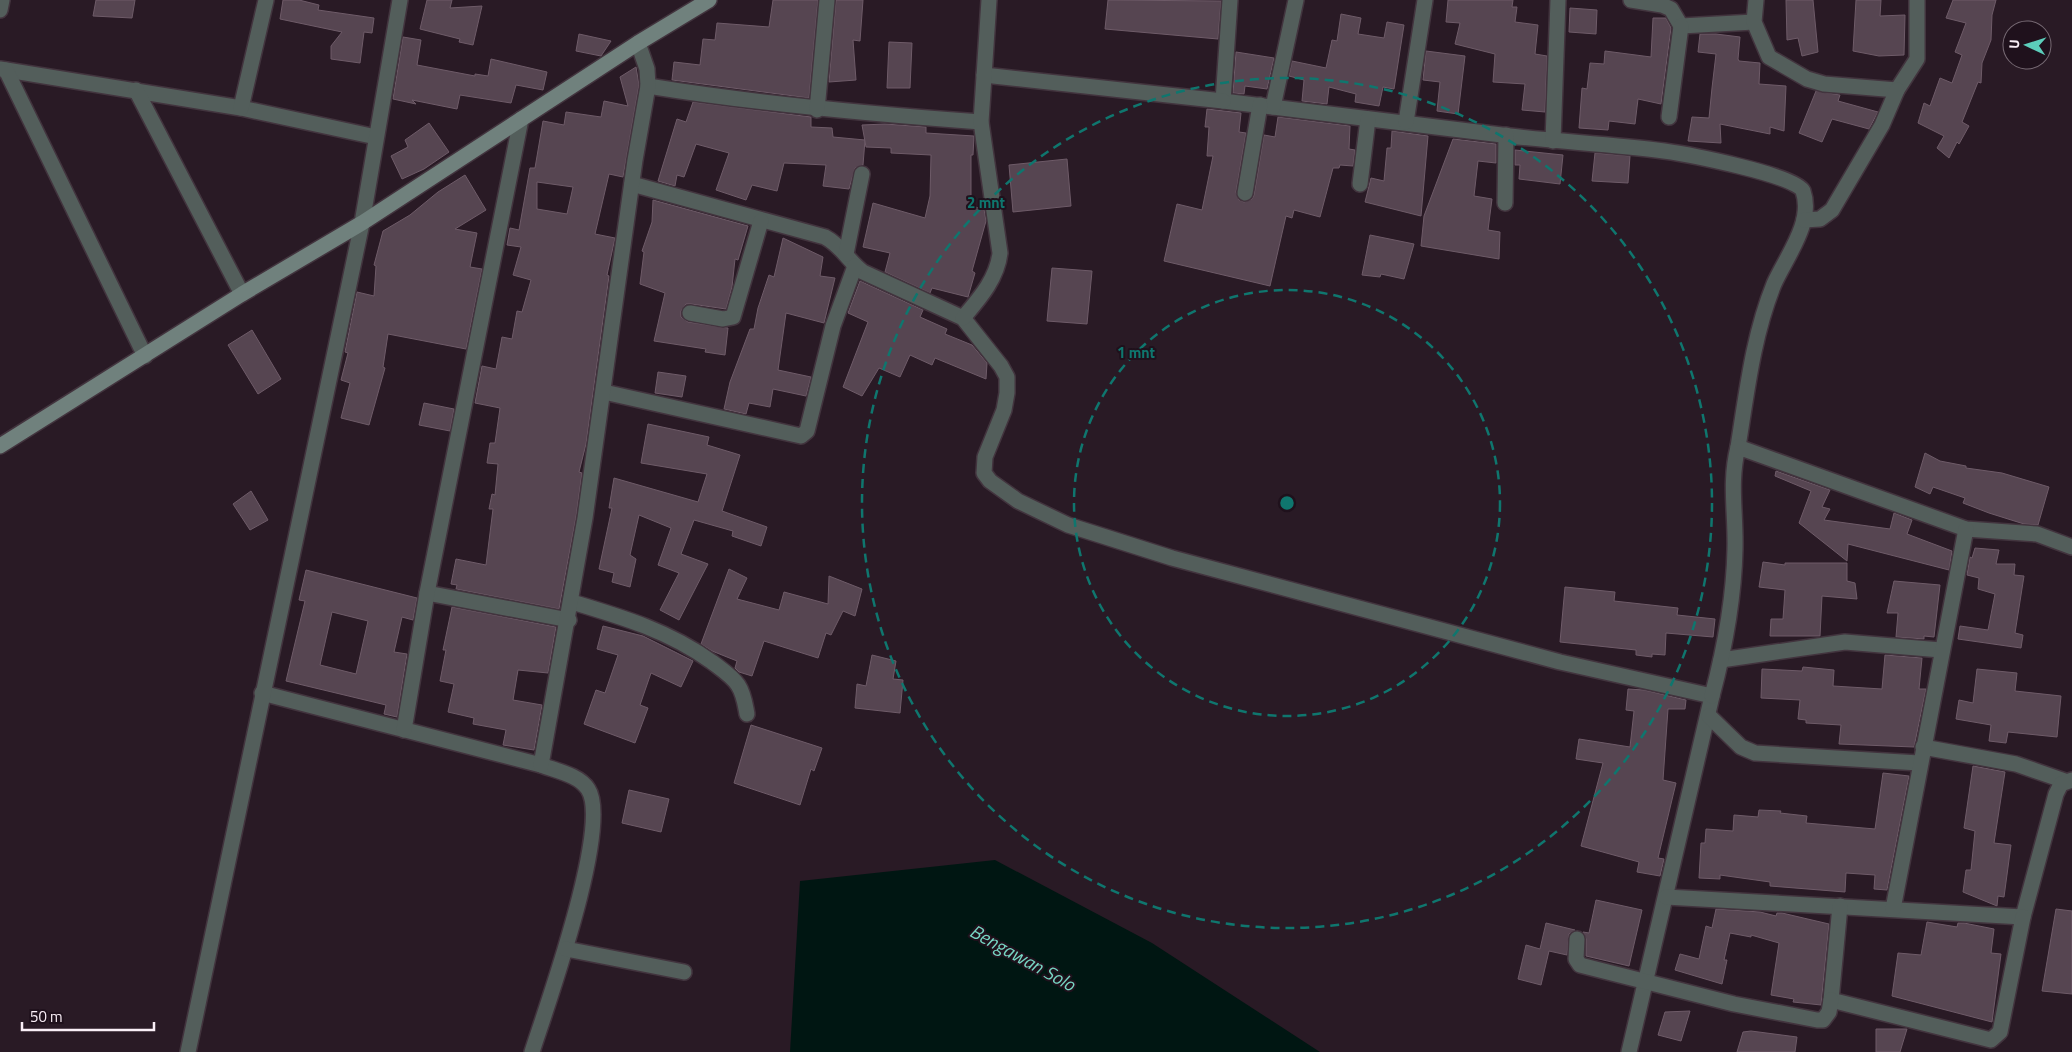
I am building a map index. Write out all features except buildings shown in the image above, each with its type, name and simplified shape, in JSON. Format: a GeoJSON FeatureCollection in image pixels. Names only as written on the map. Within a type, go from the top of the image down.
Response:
{"type":"FeatureCollection","features":[{"type":"Feature","properties":{"kind":"street"},"geometry":{"type":"LineString","coordinates":[[0,10],[2,0]]}},
{"type":"Feature","properties":{"kind":"street"},"geometry":{"type":"LineString","coordinates":[[241,108],[266,0]]}},
{"type":"Feature","properties":{"kind":"street"},"geometry":{"type":"LineString","coordinates":[[188,1052],[262,692],[362,223],[400,0]]}},
{"type":"Feature","properties":{"kind":"street"},"geometry":{"type":"LineString","coordinates":[[0,446],[242,294],[362,223],[638,43],[709,0]]}},
{"type":"Feature","properties":{"kind":"street"},"geometry":{"type":"LineString","coordinates":[[817,110],[827,0]]}},
{"type":"Feature","properties":{"kind":"street"},"geometry":{"type":"LineString","coordinates":[[964,318],[997,270],[1000,254],[981,122],[989,0]]}},
{"type":"Feature","properties":{"kind":"street"},"geometry":{"type":"LineString","coordinates":[[1223,101],[1230,0]]}},
{"type":"Feature","properties":{"kind":"street"},"geometry":{"type":"LineString","coordinates":[[1245,193],[1266,106],[1296,0]]}},
{"type":"Feature","properties":{"kind":"street"},"geometry":{"type":"LineString","coordinates":[[1406,122],[1425,0]]}},
{"type":"Feature","properties":{"kind":"street"},"geometry":{"type":"LineString","coordinates":[[1553,141],[1558,0]]}},
{"type":"Feature","properties":{"kind":"street"},"geometry":{"type":"LineString","coordinates":[[1631,0],[1662,5],[1671,9],[1681,26],[1670,117]]}},
{"type":"Feature","properties":{"kind":"street"},"geometry":{"type":"LineString","coordinates":[[1756,0],[1754,22],[1769,57],[1807,79],[1851,88],[1897,90]]}},
{"type":"Feature","properties":{"kind":"street"},"geometry":{"type":"LineString","coordinates":[[1804,220],[1820,219],[1832,210],[1882,125],[1897,90],[1917,59],[1917,0]]}},
{"type":"Feature","properties":{"kind":"street"},"geometry":{"type":"LineString","coordinates":[[1681,26],[1754,22]]}},
{"type":"Feature","properties":{"kind":"street"},"geometry":{"type":"LineString","coordinates":[[541,765],[572,602],[604,392],[632,184],[648,86],[647,69],[638,43]]}},
{"type":"Feature","properties":{"kind":"street"},"geometry":{"type":"LineString","coordinates":[[3,70],[241,108],[376,137]]}},
{"type":"Feature","properties":{"kind":"street"},"geometry":{"type":"LineString","coordinates":[[3,70],[145,356]]}},
{"type":"Feature","properties":{"kind":"street"},"geometry":{"type":"LineString","coordinates":[[984,75],[1406,122],[1553,141],[1666,151],[1784,178],[1801,188],[1804,220],[1774,284],[1758,328],[1732,485],[1734,580],[1721,660],[1629,1052]]}},
{"type":"Feature","properties":{"kind":"street"},"geometry":{"type":"LineString","coordinates":[[648,86],[817,110],[981,122]]}},
{"type":"Feature","properties":{"kind":"street"},"geometry":{"type":"LineString","coordinates":[[136,90],[242,294]]}},
{"type":"Feature","properties":{"kind":"street"},"geometry":{"type":"LineString","coordinates":[[404,730],[427,593],[520,119]]}},
{"type":"Feature","properties":{"kind":"street"},"geometry":{"type":"LineString","coordinates":[[1360,184],[1368,119]]}},
{"type":"Feature","properties":{"kind":"street"},"geometry":{"type":"LineString","coordinates":[[1505,203],[1506,135]]}},
{"type":"Feature","properties":{"kind":"street"},"geometry":{"type":"LineString","coordinates":[[604,392],[801,436],[808,431],[851,260],[862,174]]}},
{"type":"Feature","properties":{"kind":"street"},"geometry":{"type":"LineString","coordinates":[[632,184],[761,221],[805,230],[825,237],[863,272],[964,318],[1001,366],[1007,377],[1004,410],[984,466],[984,473],[990,481],[1018,501],[1068,525],[1172,558],[1560,662],[1712,696]]}},
{"type":"Feature","properties":{"kind":"street"},"geometry":{"type":"LineString","coordinates":[[690,313],[723,319],[733,317],[761,221]]}},
{"type":"Feature","properties":{"kind":"street"},"geometry":{"type":"LineString","coordinates":[[1738,447],[1966,529],[2037,534],[2072,547]]}},
{"type":"Feature","properties":{"kind":"street"},"geometry":{"type":"LineString","coordinates":[[1893,909],[1919,763],[1966,529]]}},
{"type":"Feature","properties":{"kind":"street"},"geometry":{"type":"LineString","coordinates":[[427,593],[569,620]]}},
{"type":"Feature","properties":{"kind":"street"},"geometry":{"type":"LineString","coordinates":[[572,602],[643,624],[670,636],[702,655],[738,684],[744,697],[747,714]]}},
{"type":"Feature","properties":{"kind":"street"},"geometry":{"type":"LineString","coordinates":[[1721,660],[1844,642],[1941,650]]}},
{"type":"Feature","properties":{"kind":"street"},"geometry":{"type":"LineString","coordinates":[[262,692],[541,765],[574,777],[585,785],[594,804],[585,874],[566,949],[532,1052]]}},
{"type":"Feature","properties":{"kind":"street"},"geometry":{"type":"LineString","coordinates":[[1709,716],[1742,747],[1755,753],[1919,763]]}},
{"type":"Feature","properties":{"kind":"street"},"geometry":{"type":"LineString","coordinates":[[1831,1000],[1989,1040],[1995,1039],[2002,1026],[2023,917],[2056,794],[2068,780],[2016,764],[1923,747]]}},
{"type":"Feature","properties":{"kind":"street"},"geometry":{"type":"LineString","coordinates":[[1666,897],[2023,917]]}},
{"type":"Feature","properties":{"kind":"street"},"geometry":{"type":"LineString","coordinates":[[1577,939],[1576,959],[1580,965],[1646,980],[1725,1002],[1814,1020],[1826,1018],[1831,1000],[1840,906]]}},
{"type":"Feature","properties":{"kind":"street"},"geometry":{"type":"LineString","coordinates":[[566,949],[684,972]]}},
{"type":"Feature","properties":{"kind":"water","name":"Bengawan Solo"},"geometry":{"type":"Polygon","coordinates":[[[995,860],[1152,943],[1320,1052],[790,1052],[800,881],[995,860]]]}}]}
